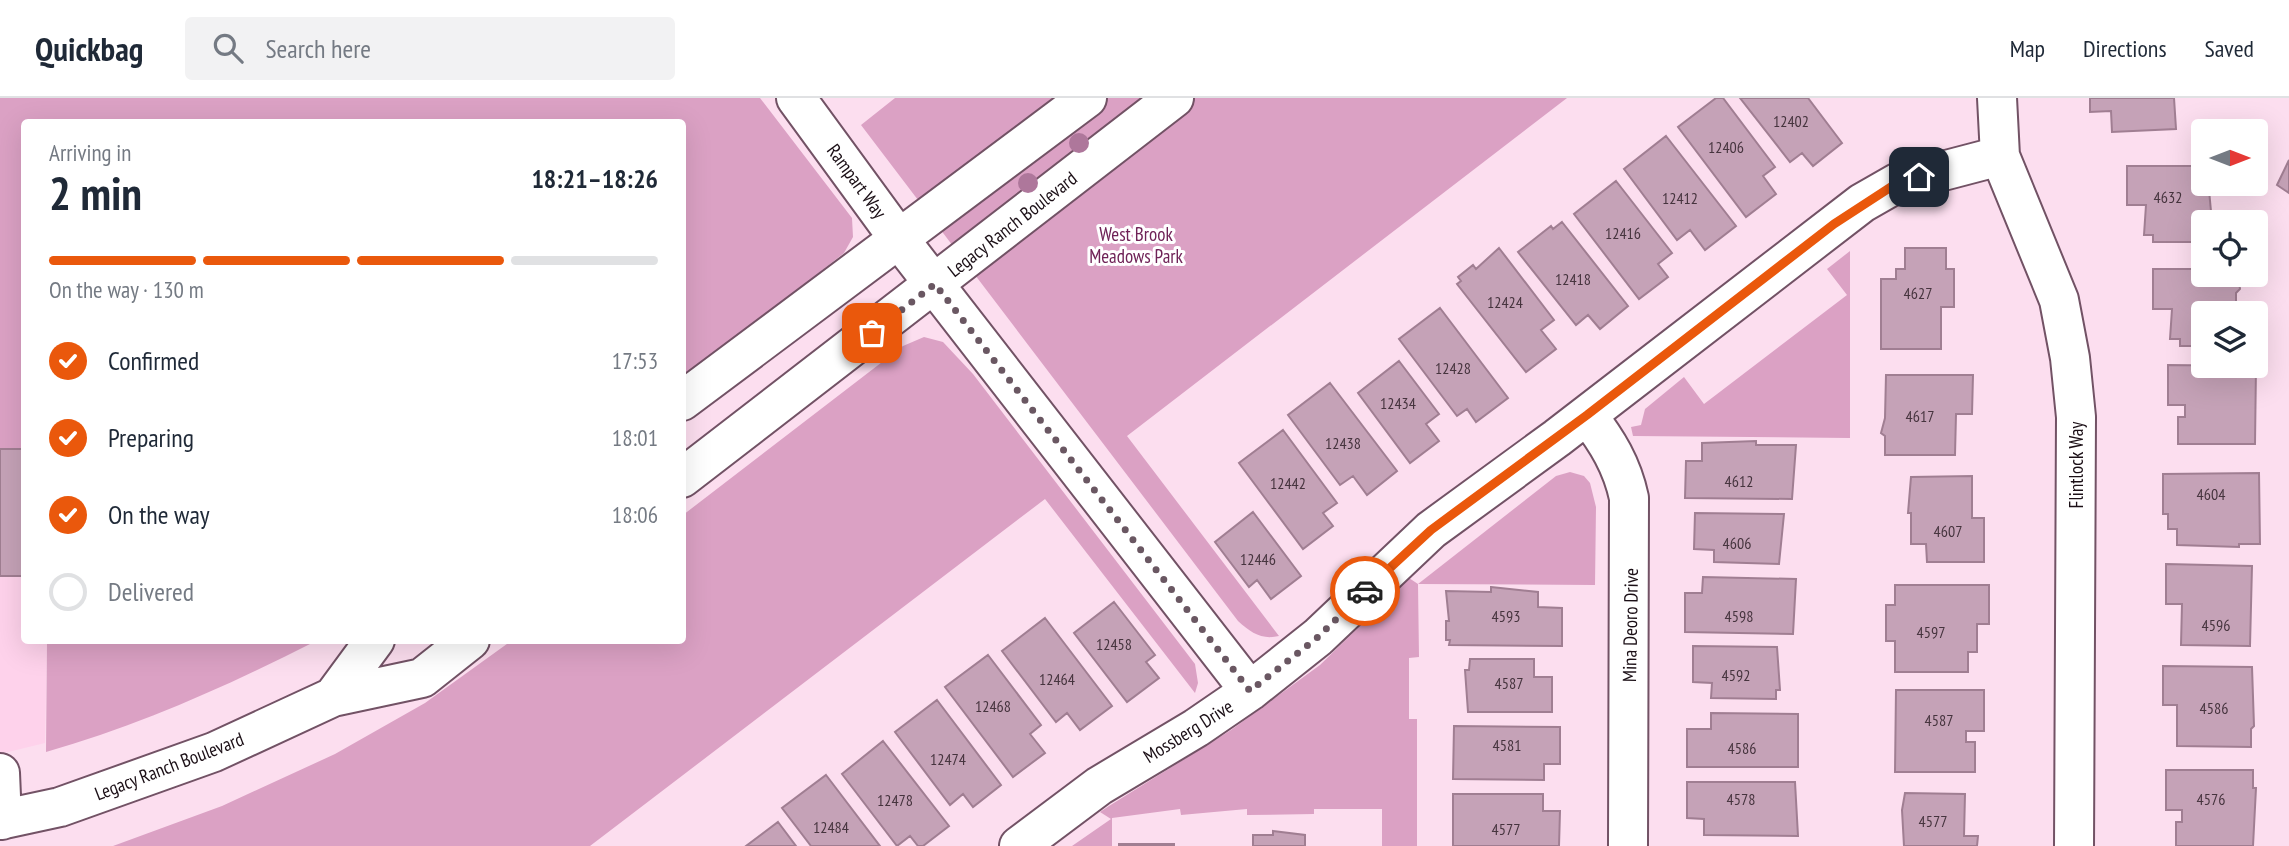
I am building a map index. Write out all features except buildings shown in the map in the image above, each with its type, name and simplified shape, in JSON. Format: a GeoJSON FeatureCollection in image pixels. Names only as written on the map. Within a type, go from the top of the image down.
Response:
{"type":"FeatureCollection","features":[{"type":"Feature","properties":{"kind":"street","name":"Rampart Way"},"geometry":{"type":"LineString","coordinates":[[796,98],[917,262],[1250,691]]}},
{"type":"Feature","properties":{"kind":"street","name":"Legacy Ranch Boulevard"},"geometry":{"type":"LineString","coordinates":[[686,474],[917,262],[1087,98]]}},
{"type":"Feature","properties":{"kind":"street","name":"Legacy Ranch Boulevard"},"geometry":{"type":"LineString","coordinates":[[686,399],[917,262],[1174,98]]}},
{"type":"Feature","properties":{"kind":"street","name":"Flintlock Way"},"geometry":{"type":"LineString","coordinates":[[1997,98],[2000,156],[2059,300],[2070,358],[2076,417],[2074,846]]}},
{"type":"Feature","properties":{"kind":"street","name":"Mossberg Drive"},"geometry":{"type":"LineString","coordinates":[[1019,846],[1099,786],[1196,728],[1250,691],[1318,637],[1431,530],[1587,415],[1863,203],[1897,183],[2000,156]]}},
{"type":"Feature","properties":{"kind":"street","name":"Mina Deoro Drive"},"geometry":{"type":"LineString","coordinates":[[1587,415],[1609,444],[1623,473],[1629,498],[1628,846]]}},
{"type":"Feature","properties":{"kind":"street","name":"Legacy Ranch Boulevard"},"geometry":{"type":"LineString","coordinates":[[333,697],[372,644]]}},
{"type":"Feature","properties":{"kind":"street","name":"Legacy Ranch Boulevard"},"geometry":{"type":"LineString","coordinates":[[1,820],[60,807],[214,752],[333,697],[422,678],[465,644]]}},
{"type":"Feature","properties":{"kind":"street"},"geometry":{"type":"LineString","coordinates":[[0,773],[1,820]]}},
{"type":"Feature","properties":{"kind":"shaded area"},"geometry":{"type":"Polygon","coordinates":[[[0,350],[21,350],[21,644],[47,644],[45,743],[0,754],[0,350]]]}},
{"type":"Feature","properties":{"kind":"green space"},"geometry":{"type":"Polygon","coordinates":[[[0,98],[760,98],[852,218],[853,237],[844,253],[686,378],[686,119],[21,119],[21,449],[0,449],[0,98]]]}},
{"type":"Feature","properties":{"kind":"green space","name":"West Brook Meadows Park"},"geometry":{"type":"Polygon","coordinates":[[[895,98],[1567,98],[1127,436],[1279,636],[1267,637],[1252,632],[1238,621],[861,125],[895,98]]]}},
{"type":"Feature","properties":{"kind":"green space"},"geometry":{"type":"Polygon","coordinates":[[[1850,251],[1850,438],[1633,436],[1631,427],[1641,425],[1645,409],[1684,377],[1704,404],[1847,295],[1827,269],[1850,251]]]}},
{"type":"Feature","properties":{"kind":"green space"},"geometry":{"type":"Polygon","coordinates":[[[924,337],[943,342],[973,374],[1195,664],[1198,683],[1195,693],[1045,499],[590,846],[113,846],[222,806],[335,754],[425,703],[507,644],[686,644],[686,513],[903,346],[924,337]]]}},
{"type":"Feature","properties":{"kind":"green space"},"geometry":{"type":"Polygon","coordinates":[[[1570,472],[1584,476],[1590,483],[1596,507],[1595,585],[1418,584],[1556,476],[1570,472]]]}},
{"type":"Feature","properties":{"kind":"green space"},"geometry":{"type":"Polygon","coordinates":[[[1409,578],[1418,584],[1419,657],[1409,658],[1409,719],[1417,719],[1417,846],[1382,846],[1382,809],[1314,809],[1314,814],[1247,815],[1247,809],[1181,815],[1180,809],[1112,818],[1112,846],[1072,846],[1111,819],[1100,812],[1231,730],[1320,665],[1409,578]]]}},
{"type":"Feature","properties":{"kind":"green space"},"geometry":{"type":"Polygon","coordinates":[[[47,644],[310,644],[184,703],[46,752],[47,644]]]}},
{"type":"Feature","properties":{"kind":"way so far"},"geometry":{"type":"LineString","coordinates":[[872,333],[935,284],[1250,691],[1318,637],[1365,591]]}},
{"type":"Feature","properties":{"kind":"route"},"geometry":{"type":"LineString","coordinates":[[1365,591],[1431,530],[1587,415],[1834,224],[1897,183],[1919,177]]}}]}
